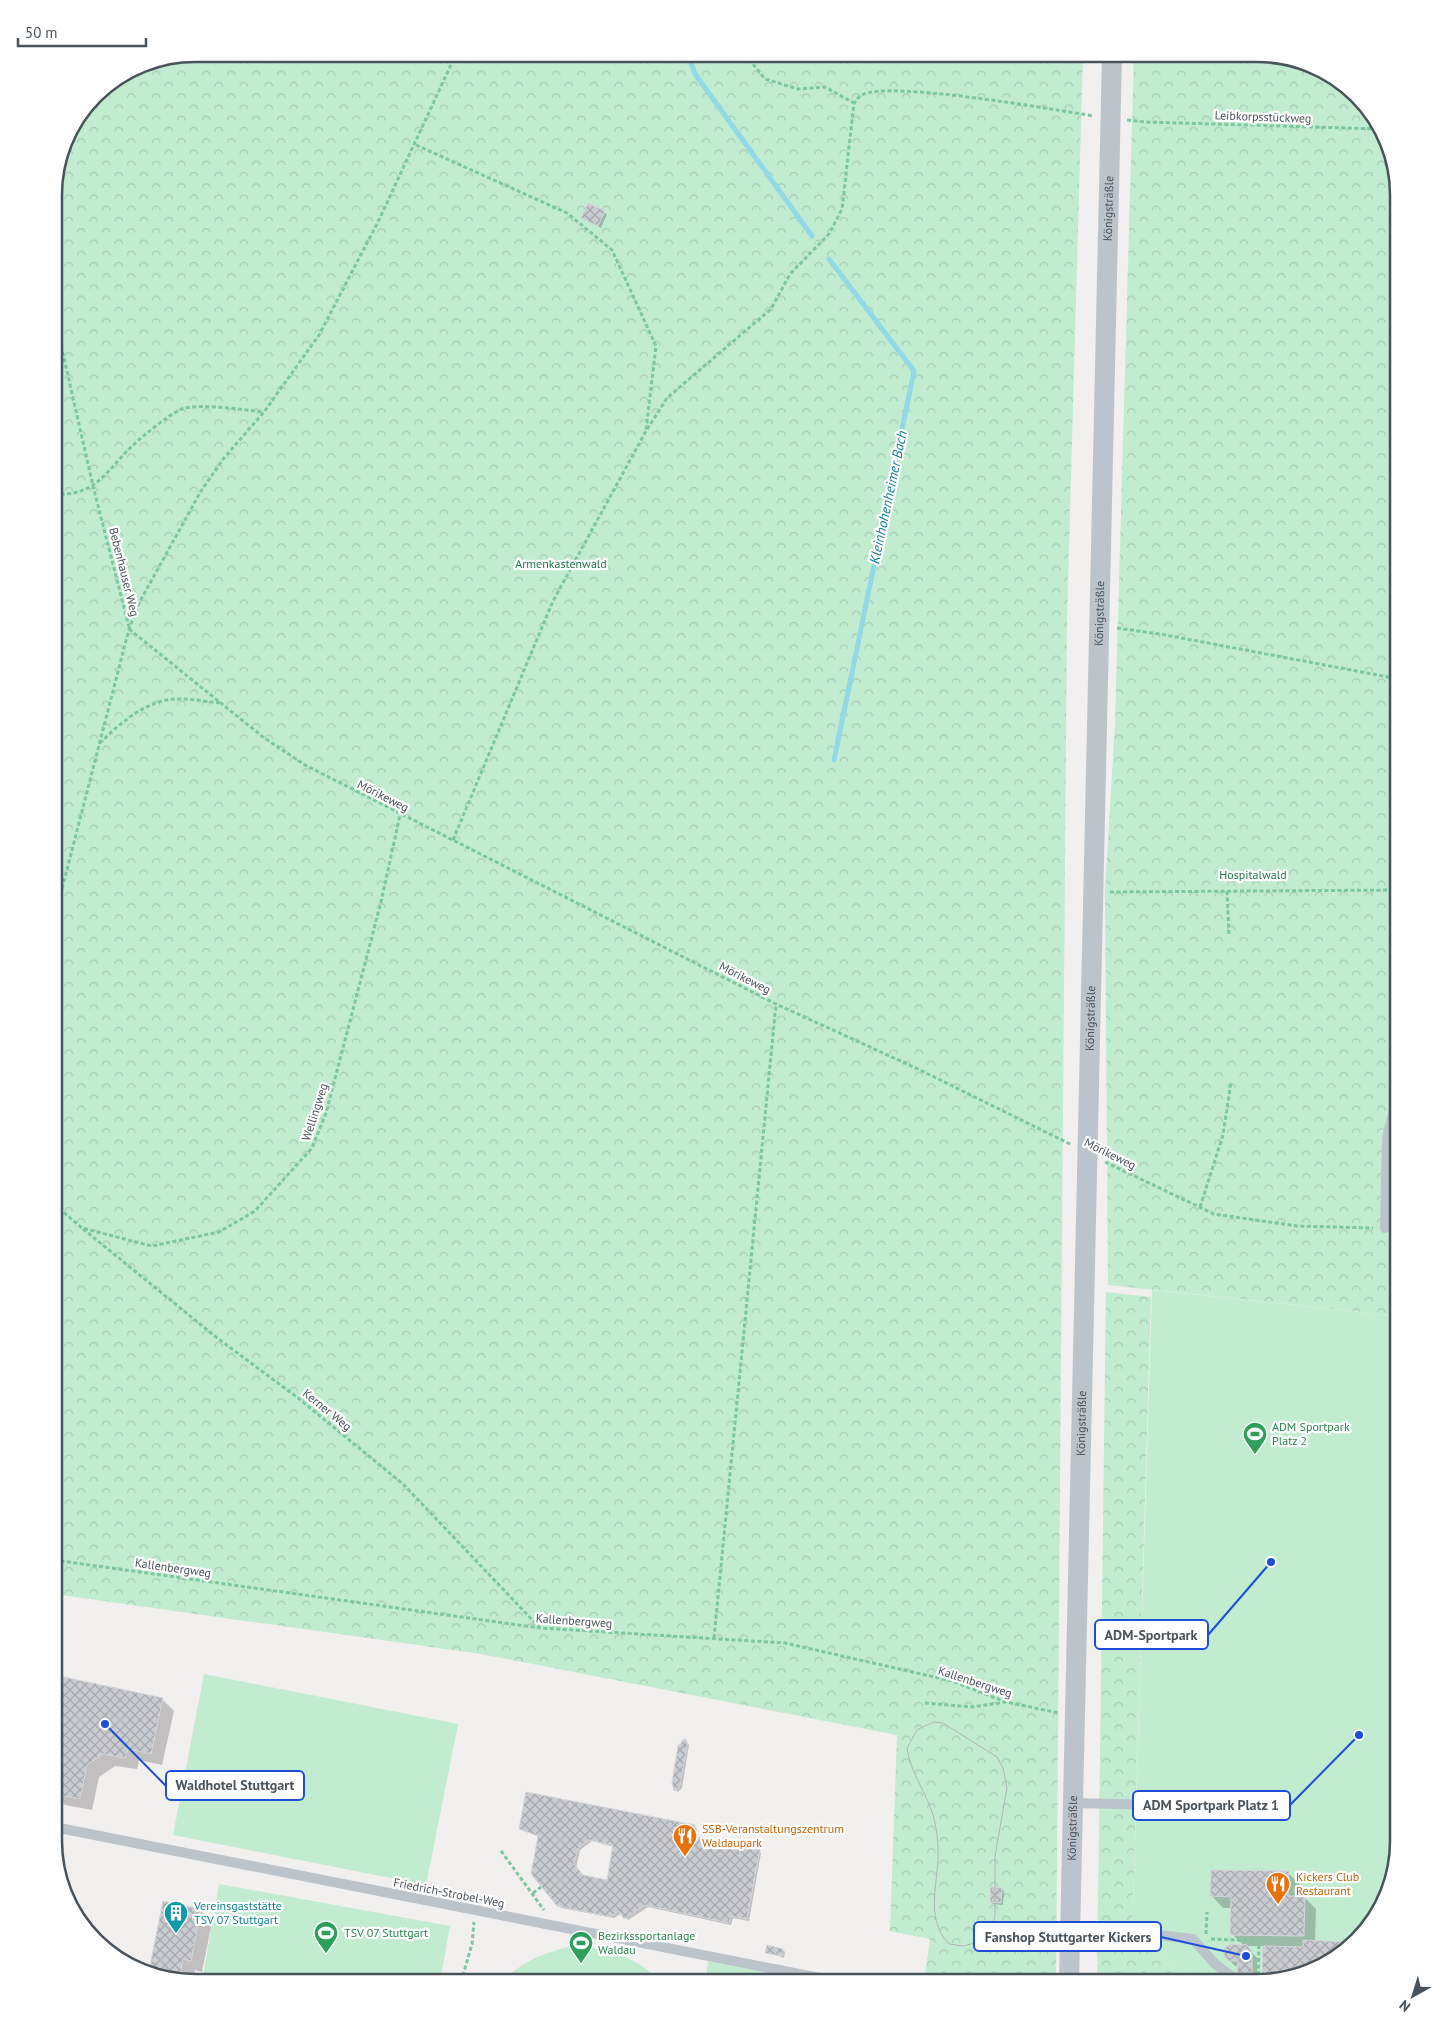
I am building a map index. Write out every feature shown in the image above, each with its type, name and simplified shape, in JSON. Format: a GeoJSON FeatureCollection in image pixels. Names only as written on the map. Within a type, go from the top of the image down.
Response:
{"type":"FeatureCollection","features":[{"type":"Feature","properties":{"kind":"street","name":"Königsträßle"},"geometry":{"type":"LineString","coordinates":[[1069,1974],[1112,63]]}},
{"type":"Feature","properties":{"kind":"lane"},"geometry":{"type":"LineString","coordinates":[[1385,1228],[1387,1138],[1390,1126]]}},
{"type":"Feature","properties":{"kind":"lane"},"geometry":{"type":"LineString","coordinates":[[1072,1803],[1208,1806]]}},
{"type":"Feature","properties":{"kind":"lane","name":"Friedrich-Strobel-Weg"},"geometry":{"type":"LineString","coordinates":[[62,1828],[559,1928],[796,1974]]}},
{"type":"Feature","properties":{"kind":"lane"},"geometry":{"type":"LineString","coordinates":[[1070,1928],[1132,1932],[1193,1939],[1215,1964],[1228,1974]]}},
{"type":"Feature","properties":{"kind":"path"},"geometry":{"type":"LineString","coordinates":[[129,629],[139,602],[201,491],[224,458],[264,412],[319,335],[416,145],[433,99],[451,63]]}},
{"type":"Feature","properties":{"kind":"path"},"geometry":{"type":"LineString","coordinates":[[752,63],[765,79],[798,89],[825,87],[854,103]]}},
{"type":"Feature","properties":{"kind":"path"},"geometry":{"type":"LineString","coordinates":[[453,840],[553,601],[646,431],[667,398],[771,309],[790,274],[828,234],[842,209],[854,103],[863,94],[887,91],[941,93],[1110,118]]}},
{"type":"Feature","properties":{"kind":"path","name":"Leibkorpsstückweg"},"geometry":{"type":"LineString","coordinates":[[1145,122],[1373,129]]}},
{"type":"Feature","properties":{"kind":"path"},"geometry":{"type":"LineString","coordinates":[[416,145],[567,213],[612,250],[656,346],[646,431]]}},
{"type":"Feature","properties":{"kind":"path","name":"Bebenhauser Weg"},"geometry":{"type":"LineString","coordinates":[[63,354],[92,486],[129,629],[63,887]]}},
{"type":"Feature","properties":{"kind":"path"},"geometry":{"type":"LineString","coordinates":[[63,493],[92,486],[105,477],[132,446],[183,409],[223,407],[264,412]]}},
{"type":"Feature","properties":{"kind":"path"},"geometry":{"type":"LineString","coordinates":[[1099,626],[1160,634],[1390,677]]}},
{"type":"Feature","properties":{"kind":"path","name":"Mörikeweg"},"geometry":{"type":"LineString","coordinates":[[129,629],[224,703],[263,737],[305,765],[400,815],[602,914],[776,1004],[918,1068],[1214,1214],[1297,1226],[1385,1228]]}},
{"type":"Feature","properties":{"kind":"path"},"geometry":{"type":"LineString","coordinates":[[100,743],[120,722],[155,703],[178,699],[224,703]]}},
{"type":"Feature","properties":{"kind":"path","name":"Wellingweg"},"geometry":{"type":"LineString","coordinates":[[62,1211],[82,1228],[152,1246],[218,1232],[256,1212],[312,1148],[326,1113],[381,902],[400,815]]}},
{"type":"Feature","properties":{"kind":"path"},"geometry":{"type":"LineString","coordinates":[[1093,892],[1390,890]]}},
{"type":"Feature","properties":{"kind":"path"},"geometry":{"type":"LineString","coordinates":[[1227,891],[1229,935]]}},
{"type":"Feature","properties":{"kind":"path"},"geometry":{"type":"LineString","coordinates":[[714,1638],[776,1004]]}},
{"type":"Feature","properties":{"kind":"path"},"geometry":{"type":"LineString","coordinates":[[1200,1207],[1223,1135],[1231,1082]]}},
{"type":"Feature","properties":{"kind":"path","name":"Kerner Weg"},"geometry":{"type":"LineString","coordinates":[[82,1228],[404,1484],[540,1628]]}},
{"type":"Feature","properties":{"kind":"path","name":"Kallenbergweg"},"geometry":{"type":"LineString","coordinates":[[62,1561],[540,1628],[785,1643],[952,1681],[1006,1702],[1074,1716]]}},
{"type":"Feature","properties":{"kind":"path"},"geometry":{"type":"LineString","coordinates":[[925,1703],[972,1708],[1006,1702]]}},
{"type":"Feature","properties":{"kind":"path"},"geometry":{"type":"LineString","coordinates":[[501,1851],[559,1928]]}},
{"type":"Feature","properties":{"kind":"path"},"geometry":{"type":"LineString","coordinates":[[533,1893],[541,1887]]}},
{"type":"Feature","properties":{"kind":"path"},"geometry":{"type":"LineString","coordinates":[[464,1973],[472,1944],[475,1911]]}},
{"type":"Feature","properties":{"kind":"path"},"geometry":{"type":"LineString","coordinates":[[1207,1912],[1207,1939],[1259,1941],[1258,1974]]}},
{"type":"Feature","properties":{"kind":"green space","name":"Armenkastenwald"},"geometry":{"type":"Polygon","coordinates":[[[1083,63],[1067,617],[1056,1974],[925,1974],[930,1939],[890,1931],[897,1735],[481,1654],[62,1595],[63,187],[65,169],[73,144],[90,114],[108,95],[137,76],[169,65],[178,64],[1083,63]]]}},
{"type":"Feature","properties":{"kind":"green space","name":"Hospitalwald"},"geometry":{"type":"Polygon","coordinates":[[[1134,63],[1266,63],[1284,65],[1324,80],[1352,101],[1373,129],[1386,161],[1389,178],[1390,1315],[1108,1285],[1105,891],[1115,723],[1134,63]]]}},
{"type":"Feature","properties":{"kind":"green space"},"geometry":{"type":"Polygon","coordinates":[[[1152,1290],[1390,1315],[1390,1841],[1386,1875],[1380,1892],[1373,1907],[1352,1935],[1324,1956],[1292,1969],[1258,1974],[1196,1974],[1132,1942],[1152,1290]]]}},
{"type":"Feature","properties":{"kind":"green space"},"geometry":{"type":"Polygon","coordinates":[[[1106,1292],[1151,1297],[1132,1942],[1196,1974],[1097,1974],[1106,1292]]]}},
{"type":"Feature","properties":{"kind":"green space"},"geometry":{"type":"Polygon","coordinates":[[[204,1674],[458,1724],[426,1885],[173,1835],[204,1674]]]}},
{"type":"Feature","properties":{"kind":"green space","name":"TSV 07 Stuttgart"},"geometry":{"type":"Polygon","coordinates":[[[219,1884],[450,1926],[442,1973],[204,1973],[219,1884]]]}},
{"type":"Feature","properties":{"kind":"green space","name":"Bezirkssportanlage Waldau"},"geometry":{"type":"Polygon","coordinates":[[[575,1946],[599,1949],[632,1960],[652,1973],[511,1973],[535,1958],[575,1946]]]}},
{"type":"Feature","properties":{"kind":"green space"},"geometry":{"type":"Polygon","coordinates":[[[709,1957],[794,1974],[706,1973],[709,1957]]]}},
{"type":"Feature","properties":{"kind":"building"},"geometry":{"type":"Polygon","coordinates":[[[588,203],[605,211],[598,226],[581,218],[588,203]]]}},
{"type":"Feature","properties":{"kind":"building"},"geometry":{"type":"Polygon","coordinates":[[[62,1677],[163,1698],[151,1754],[128,1749],[125,1758],[103,1754],[87,1765],[80,1799],[62,1796],[62,1677]]]}},
{"type":"Feature","properties":{"kind":"building"},"geometry":{"type":"Polygon","coordinates":[[[684,1739],[687,1741],[687,1748],[680,1785],[674,1791],[672,1782],[678,1746],[684,1739]]]}},
{"type":"Feature","properties":{"kind":"building","name":"SSB-Veranstaltungszentrum Waldaupark"},"geometry":{"type":"Polygon","coordinates":[[[526,1792],[695,1825],[693,1840],[698,1841],[699,1837],[760,1849],[747,1919],[731,1916],[729,1923],[645,1905],[624,1919],[619,1911],[611,1917],[557,1906],[531,1874],[538,1836],[519,1829],[526,1792]],[[589,1840],[578,1848],[574,1864],[583,1875],[607,1880],[613,1845],[589,1840]]]}},
{"type":"Feature","properties":{"kind":"building"},"geometry":{"type":"Polygon","coordinates":[[[1211,1870],[1289,1871],[1288,1896],[1305,1896],[1304,1936],[1230,1935],[1231,1897],[1210,1896],[1211,1870]]]}},
{"type":"Feature","properties":{"kind":"building"},"geometry":{"type":"Polygon","coordinates":[[[990,1887],[1002,1888],[1001,1903],[990,1902],[990,1887]]]}},
{"type":"Feature","properties":{"kind":"building","name":"Vereinsgaststätte TSV 07 Stuttgart"},"geometry":{"type":"Polygon","coordinates":[[[163,1901],[201,1909],[191,1961],[183,1959],[180,1972],[150,1965],[163,1901]]]}},
{"type":"Feature","properties":{"kind":"building"},"geometry":{"type":"Polygon","coordinates":[[[1303,1940],[1344,1942],[1324,1956],[1309,1963],[1292,1969],[1262,1974],[1263,1946],[1303,1947],[1303,1940]]]}},
{"type":"Feature","properties":{"kind":"building"},"geometry":{"type":"Polygon","coordinates":[[[1230,1944],[1247,1945],[1252,1952],[1252,1973],[1237,1973],[1238,1961],[1228,1961],[1224,1955],[1224,1949],[1230,1944]]]}},
{"type":"Feature","properties":{"kind":"building"},"geometry":{"type":"Polygon","coordinates":[[[767,1945],[783,1949],[782,1956],[765,1953],[767,1945]]]}},
{"type":"Feature","properties":{"kind":"waterway","name":"Kleinhohenheimer Bach"},"geometry":{"type":"LineString","coordinates":[[691,63],[695,74],[812,236]]}},
{"type":"Feature","properties":{"kind":"waterway","name":"Kleinhohenheimer Bach"},"geometry":{"type":"LineString","coordinates":[[829,259],[914,371],[834,760]]}},
{"type":"Feature","properties":{"kind":"tram line"},"geometry":{"type":"LineString","coordinates":[[934,1722],[943,1723],[997,1757],[1003,1768],[1007,1788],[995,1856],[995,1915],[993,1928],[987,1940],[963,1946],[949,1944],[941,1933],[937,1922],[934,1898],[938,1860],[936,1830],[930,1808],[908,1756],[907,1748],[917,1730],[934,1722]]}},
{"type":"Feature","properties":{"kind":"place","name":"ADM Sportpark Platz 2"},"geometry":{"type":"Point","coordinates":[1255,1455]}},
{"type":"Feature","properties":{"kind":"place","name":"ADM-Sportpark"},"geometry":{"type":"Point","coordinates":[1271,1562]}},
{"type":"Feature","properties":{"kind":"place","name":"Waldhotel Stuttgart"},"geometry":{"type":"Point","coordinates":[105,1724]}},
{"type":"Feature","properties":{"kind":"place","name":"ADM Sportpark Platz 1"},"geometry":{"type":"Point","coordinates":[1359,1735]}},
{"type":"Feature","properties":{"kind":"place","name":"SSB-Veranstaltungszentrum Waldaupark"},"geometry":{"type":"Point","coordinates":[685,1857]}},
{"type":"Feature","properties":{"kind":"place","name":"Kickers Club Restaurant"},"geometry":{"type":"Point","coordinates":[1278,1905]}},
{"type":"Feature","properties":{"kind":"place","name":"Vereinsgaststätte TSV 07 Stuttgart"},"geometry":{"type":"Point","coordinates":[176,1934]}},
{"type":"Feature","properties":{"kind":"place","name":"TSV 07 Stuttgart"},"geometry":{"type":"Point","coordinates":[326,1954]}},
{"type":"Feature","properties":{"kind":"place","name":"Fanshop Stuttgarter Kickers"},"geometry":{"type":"Point","coordinates":[1246,1956]}},
{"type":"Feature","properties":{"kind":"place","name":"Bezirkssportanlage Waldau"},"geometry":{"type":"Point","coordinates":[581,1964]}}]}
